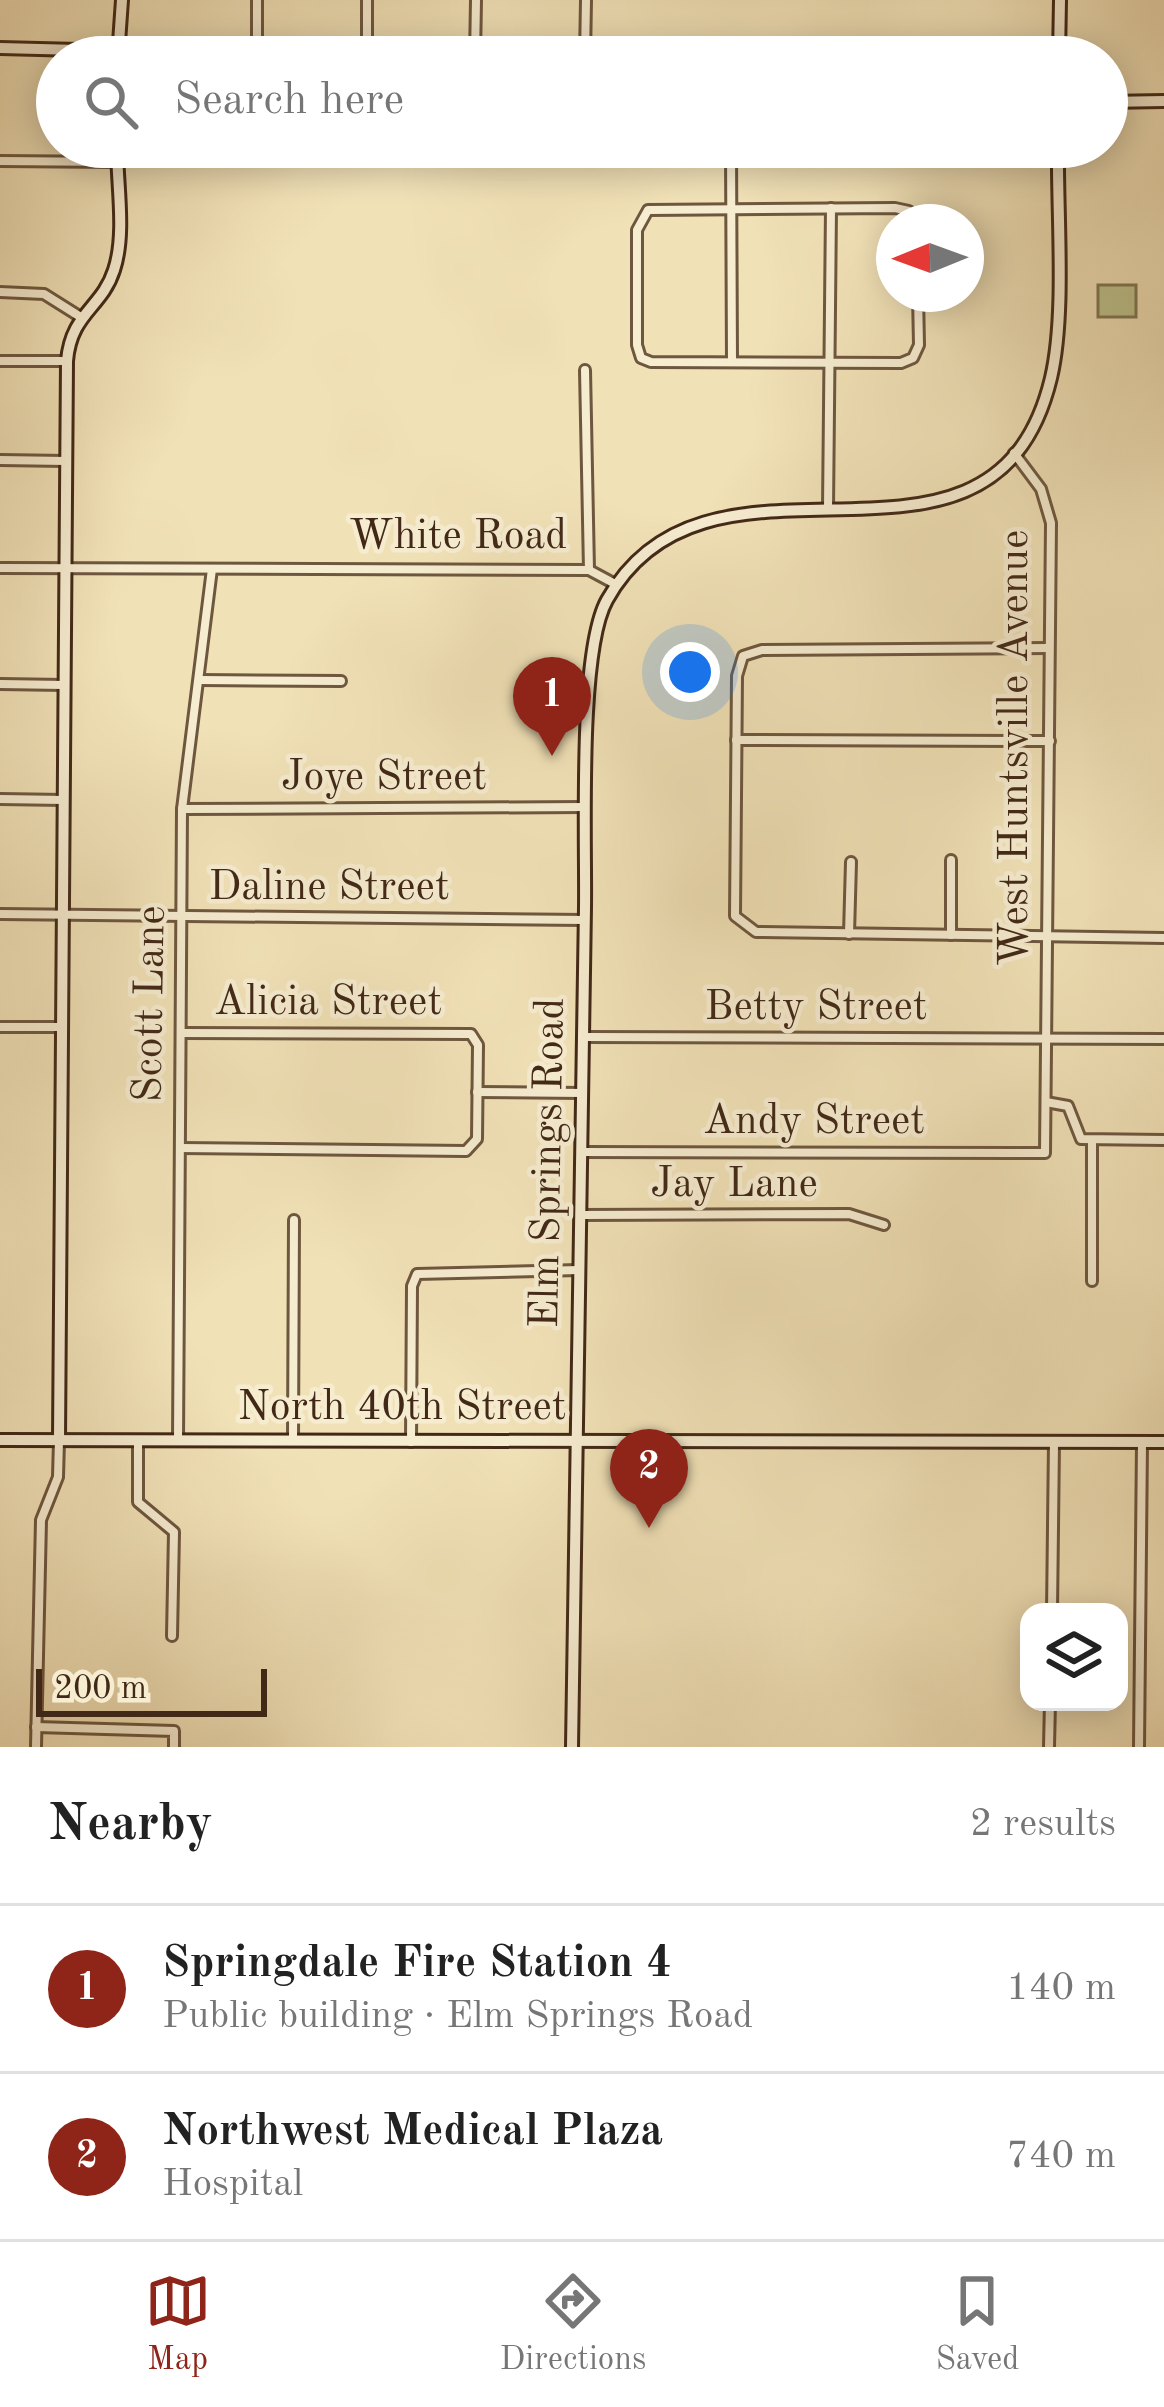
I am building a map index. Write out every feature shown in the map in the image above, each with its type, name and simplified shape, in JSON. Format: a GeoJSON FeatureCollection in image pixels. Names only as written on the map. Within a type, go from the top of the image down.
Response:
{"type":"FeatureCollection","features":[{"type":"Feature","properties":{"kind":"street"},"geometry":{"type":"LineString","coordinates":[[121,36],[122,0]]}},
{"type":"Feature","properties":{"kind":"street"},"geometry":{"type":"LineString","coordinates":[[256,36],[257,0]]}},
{"type":"Feature","properties":{"kind":"street"},"geometry":{"type":"LineString","coordinates":[[367,36],[368,0]]}},
{"type":"Feature","properties":{"kind":"street"},"geometry":{"type":"LineString","coordinates":[[475,36],[476,0]]}},
{"type":"Feature","properties":{"kind":"street"},"geometry":{"type":"LineString","coordinates":[[585,36],[586,0]]}},
{"type":"Feature","properties":{"kind":"street"},"geometry":{"type":"LineString","coordinates":[[1059,36],[1060,0]]}},
{"type":"Feature","properties":{"kind":"street"},"geometry":{"type":"LineString","coordinates":[[0,48],[36,50]]}},
{"type":"Feature","properties":{"kind":"street"},"geometry":{"type":"LineString","coordinates":[[1128,102],[1164,101]]}},
{"type":"Feature","properties":{"kind":"street"},"geometry":{"type":"LineString","coordinates":[[0,161],[36,161]]}},
{"type":"Feature","properties":{"kind":"street"},"geometry":{"type":"LineString","coordinates":[[36,1747],[41,1520],[58,1477],[59,1440],[67,361],[79,316],[104,290],[116,262],[117,168]]}},
{"type":"Feature","properties":{"kind":"street"},"geometry":{"type":"LineString","coordinates":[[731,168],[732,362]]}},
{"type":"Feature","properties":{"kind":"street"},"geometry":{"type":"LineString","coordinates":[[1013,452],[1043,405],[1052,375],[1057,168]]}},
{"type":"Feature","properties":{"kind":"street"},"geometry":{"type":"LineString","coordinates":[[828,509],[831,208]]}},
{"type":"Feature","properties":{"kind":"street"},"geometry":{"type":"LineString","coordinates":[[876,210],[642,214],[637,230],[641,358],[901,363],[913,358],[919,345],[918,312]]}},
{"type":"Feature","properties":{"kind":"street"},"geometry":{"type":"LineString","coordinates":[[0,292],[44,294],[79,316]]}},
{"type":"Feature","properties":{"kind":"street"},"geometry":{"type":"LineString","coordinates":[[0,361],[67,361]]}},
{"type":"Feature","properties":{"kind":"street"},"geometry":{"type":"LineString","coordinates":[[585,370],[589,570]]}},
{"type":"Feature","properties":{"kind":"street","name":"White Road"},"geometry":{"type":"LineString","coordinates":[[0,568],[589,570],[617,585],[654,547],[712,517],[911,509],[973,489],[1013,452]]}},
{"type":"Feature","properties":{"kind":"street","name":"West Huntsville Avenue"},"geometry":{"type":"LineString","coordinates":[[1013,452],[1032,473],[1050,517],[1045,1154]]}},
{"type":"Feature","properties":{"kind":"street"},"geometry":{"type":"LineString","coordinates":[[0,460],[68,461]]}},
{"type":"Feature","properties":{"kind":"street","name":"Scott Lane"},"geometry":{"type":"LineString","coordinates":[[178,1441],[182,809],[212,569]]}},
{"type":"Feature","properties":{"kind":"street","name":"Elm Springs Road"},"geometry":{"type":"LineString","coordinates":[[572,1747],[592,644],[599,618],[617,585]]}},
{"type":"Feature","properties":{"kind":"street"},"geometry":{"type":"LineString","coordinates":[[1049,648],[762,650],[742,656],[737,676],[734,905],[741,925],[756,932],[1164,938]]}},
{"type":"Feature","properties":{"kind":"street"},"geometry":{"type":"LineString","coordinates":[[199,680],[341,681]]}},
{"type":"Feature","properties":{"kind":"street"},"geometry":{"type":"LineString","coordinates":[[0,684],[66,685]]}},
{"type":"Feature","properties":{"kind":"street"},"geometry":{"type":"LineString","coordinates":[[736,740],[1050,741]]}},
{"type":"Feature","properties":{"kind":"street"},"geometry":{"type":"LineString","coordinates":[[0,799],[65,800]]}},
{"type":"Feature","properties":{"kind":"street","name":"Joye Street"},"geometry":{"type":"LineString","coordinates":[[182,809],[587,808]]}},
{"type":"Feature","properties":{"kind":"street"},"geometry":{"type":"LineString","coordinates":[[951,860],[951,935]]}},
{"type":"Feature","properties":{"kind":"street"},"geometry":{"type":"LineString","coordinates":[[849,934],[851,862]]}},
{"type":"Feature","properties":{"kind":"street","name":"Daline Street"},"geometry":{"type":"LineString","coordinates":[[0,914],[585,920]]}},
{"type":"Feature","properties":{"kind":"street"},"geometry":{"type":"LineString","coordinates":[[0,1027],[63,1027]]}},
{"type":"Feature","properties":{"kind":"street","name":"Alicia Street"},"geometry":{"type":"LineString","coordinates":[[182,1033],[475,1036],[477,1092]]}},
{"type":"Feature","properties":{"kind":"street","name":"Betty Street"},"geometry":{"type":"LineString","coordinates":[[584,1036],[1164,1039]]}},
{"type":"Feature","properties":{"kind":"street"},"geometry":{"type":"LineString","coordinates":[[180,1148],[474,1148],[477,1092],[583,1093]]}},
{"type":"Feature","properties":{"kind":"street"},"geometry":{"type":"LineString","coordinates":[[1046,1102],[1068,1106],[1077,1136],[1164,1140]]}},
{"type":"Feature","properties":{"kind":"street"},"geometry":{"type":"LineString","coordinates":[[1092,1140],[1092,1281]]}},
{"type":"Feature","properties":{"kind":"street","name":"Andy Street"},"geometry":{"type":"LineString","coordinates":[[582,1151],[1045,1154]]}},
{"type":"Feature","properties":{"kind":"street","name":"Jay Lane"},"geometry":{"type":"LineString","coordinates":[[581,1215],[849,1214],[884,1225]]}},
{"type":"Feature","properties":{"kind":"street"},"geometry":{"type":"LineString","coordinates":[[292,1441],[294,1220]]}},
{"type":"Feature","properties":{"kind":"street"},"geometry":{"type":"LineString","coordinates":[[411,1442],[412,1286],[417,1274],[580,1270]]}},
{"type":"Feature","properties":{"kind":"street","name":"North 40th Street"},"geometry":{"type":"LineString","coordinates":[[0,1440],[1164,1442]]}},
{"type":"Feature","properties":{"kind":"street"},"geometry":{"type":"LineString","coordinates":[[138,1440],[138,1502],[174,1532],[172,1636]]}},
{"type":"Feature","properties":{"kind":"street"},"geometry":{"type":"LineString","coordinates":[[1052,1603],[1054,1442]]}},
{"type":"Feature","properties":{"kind":"street"},"geometry":{"type":"LineString","coordinates":[[1139,1747],[1142,1442]]}},
{"type":"Feature","properties":{"kind":"street"},"geometry":{"type":"LineString","coordinates":[[1049,1747],[1050,1711]]}},
{"type":"Feature","properties":{"kind":"street"},"geometry":{"type":"LineString","coordinates":[[36,1727],[174,1731],[174,1747]]}},
{"type":"Feature","properties":{"kind":"green space"},"geometry":{"type":"Polygon","coordinates":[[[1098,285],[1136,285],[1136,317],[1098,317],[1098,285]]]}},
{"type":"Feature","properties":{"kind":"place","name":"Springdale Fire Station 4"},"geometry":{"type":"Point","coordinates":[552,756]}},
{"type":"Feature","properties":{"kind":"place","name":"Northwest Medical Plaza"},"geometry":{"type":"Point","coordinates":[649,1528]}}]}
